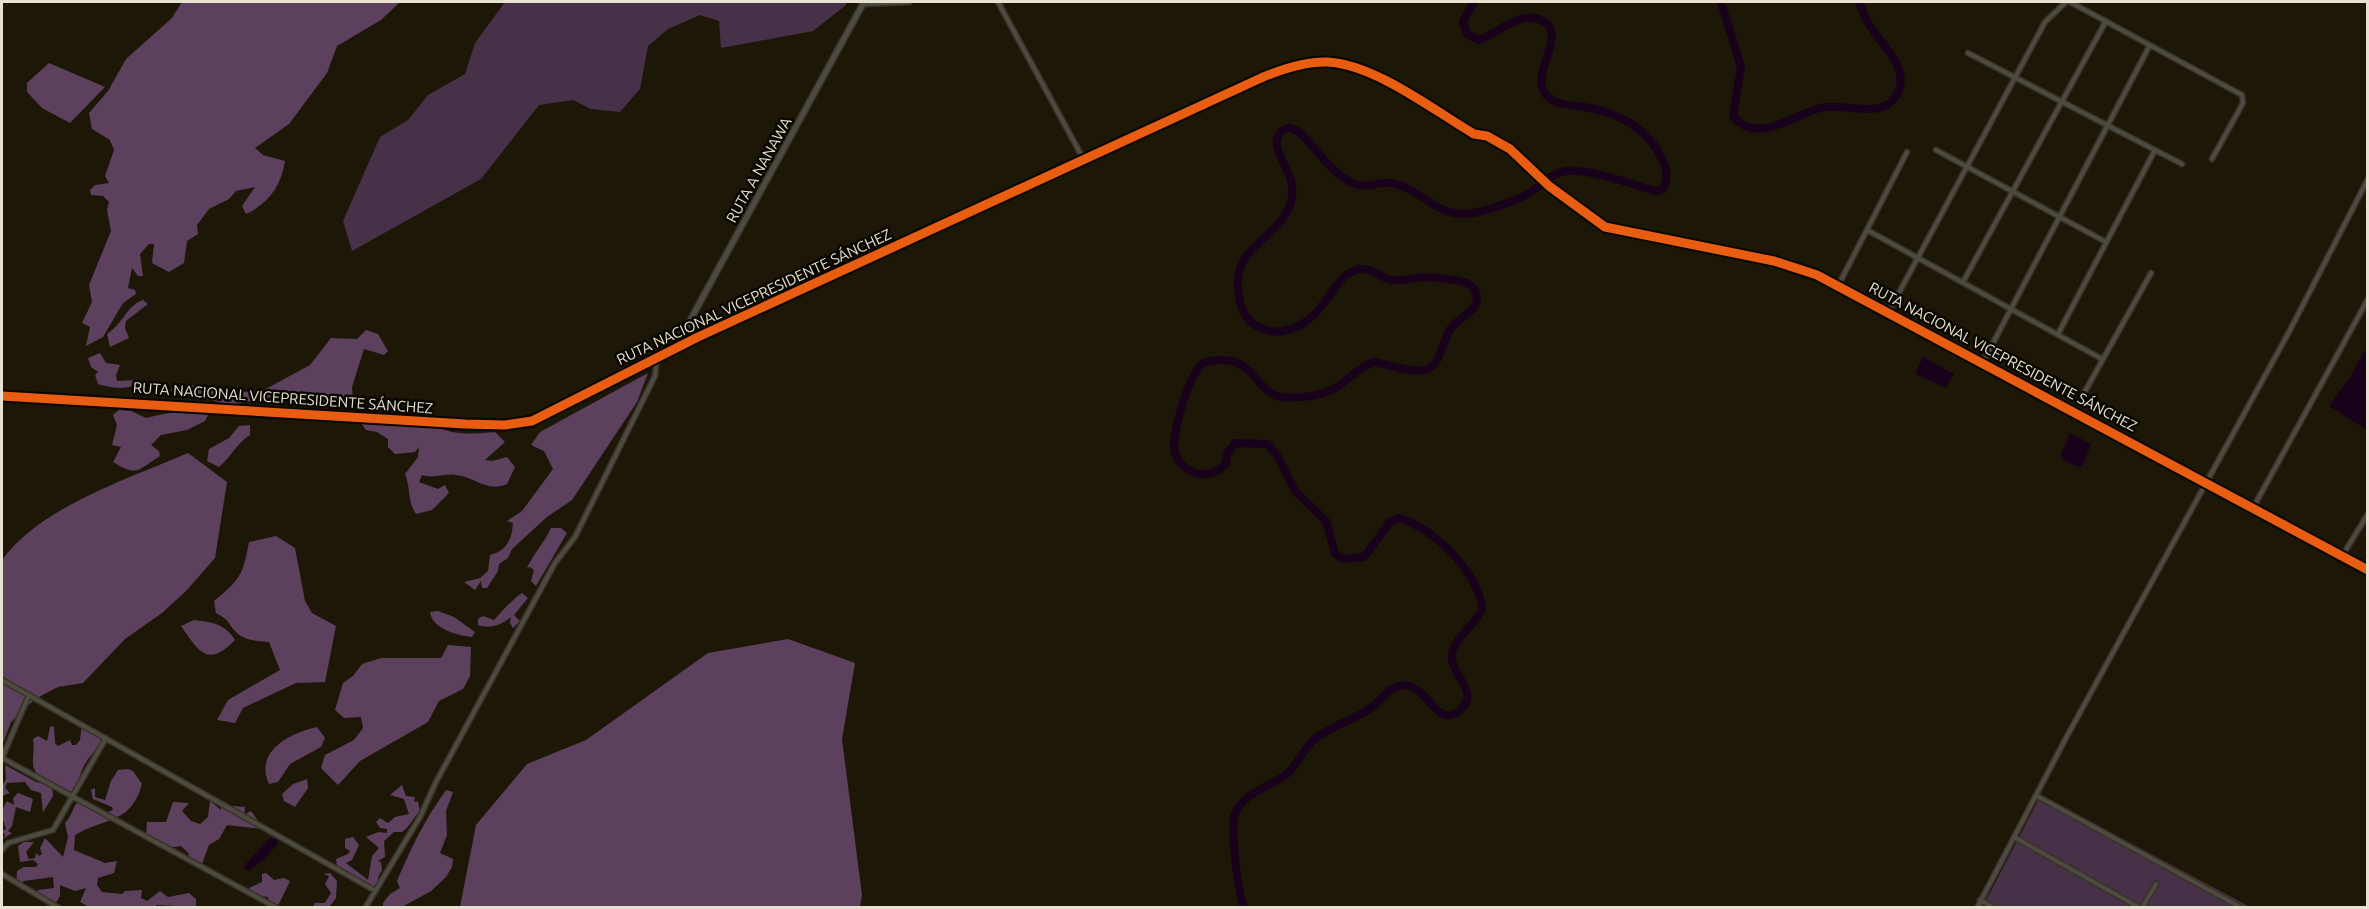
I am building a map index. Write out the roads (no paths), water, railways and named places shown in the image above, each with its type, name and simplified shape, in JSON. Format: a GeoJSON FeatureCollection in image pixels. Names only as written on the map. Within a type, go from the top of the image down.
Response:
{"type":"FeatureCollection","features":[{"type":"Feature","properties":{"kind":"street"},"geometry":{"type":"LineString","coordinates":[[863,3],[909,2]]}},
{"type":"Feature","properties":{"kind":"street"},"geometry":{"type":"LineString","coordinates":[[998,2],[1083,160]]}},
{"type":"Feature","properties":{"kind":"street"},"geometry":{"type":"LineString","coordinates":[[1888,313],[2045,22],[2068,2],[2242,95],[2243,103],[2212,159]]}},
{"type":"Feature","properties":{"kind":"street","name":"RUTA A NANAWA"},"geometry":{"type":"LineString","coordinates":[[674,349],[863,3]]}},
{"type":"Feature","properties":{"kind":"street"},"geometry":{"type":"LineString","coordinates":[[1963,282],[2106,21]]}},
{"type":"Feature","properties":{"kind":"street"},"geometry":{"type":"LineString","coordinates":[[1983,362],[2151,45]]}},
{"type":"Feature","properties":{"kind":"street"},"geometry":{"type":"LineString","coordinates":[[1968,53],[2182,164]]}},
{"type":"Feature","properties":{"kind":"street","name":"RUTA NACIONAL VICEPRESIDENTE SÁNCHEZ"},"geometry":{"type":"LineString","coordinates":[[2,396],[505,425],[545,417],[698,337],[1261,78],[1307,63],[1346,65],[1367,72],[1474,134],[1488,136],[1510,149],[1549,186],[1605,226],[1774,261],[1817,275],[2367,570]]}},
{"type":"Feature","properties":{"kind":"street"},"geometry":{"type":"LineString","coordinates":[[1936,150],[2106,242]]}},
{"type":"Feature","properties":{"kind":"street"},"geometry":{"type":"LineString","coordinates":[[2058,334],[2155,150]]}},
{"type":"Feature","properties":{"kind":"street"},"geometry":{"type":"LineString","coordinates":[[1838,286],[1907,152]]}},
{"type":"Feature","properties":{"kind":"street"},"geometry":{"type":"LineString","coordinates":[[1977,908],[2066,738],[2206,484],[2367,179]]}},
{"type":"Feature","properties":{"kind":"street"},"geometry":{"type":"LineString","coordinates":[[1867,230],[2102,359]]}},
{"type":"Feature","properties":{"kind":"street"},"geometry":{"type":"LineString","coordinates":[[2083,395],[2151,273]]}},
{"type":"Feature","properties":{"kind":"street"},"geometry":{"type":"LineString","coordinates":[[2253,508],[2367,299]]}},
{"type":"Feature","properties":{"kind":"street"},"geometry":{"type":"LineString","coordinates":[[687,326],[690,334],[698,337]]}},
{"type":"Feature","properties":{"kind":"street"},"geometry":{"type":"LineString","coordinates":[[364,908],[420,817],[436,782],[555,563],[575,537],[655,376],[657,358]]}},
{"type":"Feature","properties":{"kind":"street"},"geometry":{"type":"LineString","coordinates":[[2342,556],[2367,514]]}},
{"type":"Feature","properties":{"kind":"street"},"geometry":{"type":"LineString","coordinates":[[2,680],[374,890]]}},
{"type":"Feature","properties":{"kind":"street"},"geometry":{"type":"LineString","coordinates":[[29,695],[2,758],[275,906]]}},
{"type":"Feature","properties":{"kind":"street"},"geometry":{"type":"LineString","coordinates":[[2,850],[8,843],[53,830],[74,798],[106,738]]}},
{"type":"Feature","properties":{"kind":"street"},"geometry":{"type":"LineString","coordinates":[[2037,796],[2242,908]]}},
{"type":"Feature","properties":{"kind":"street"},"geometry":{"type":"LineString","coordinates":[[2014,837],[2141,908],[2156,884]]}},
{"type":"Feature","properties":{"kind":"street"},"geometry":{"type":"LineString","coordinates":[[2,874],[59,908]]}},
{"type":"Feature","properties":{"kind":"street"},"geometry":{"type":"LineString","coordinates":[[1980,900],[1994,908]]}},
{"type":"Feature","properties":{"kind":"street"},"geometry":{"type":"LineString","coordinates":[[265,908],[275,906]]}},
{"type":"Feature","properties":{"kind":"waterway"},"geometry":{"type":"LineString","coordinates":[[1244,908],[1239,889],[1234,846],[1234,822],[1239,806],[1251,795],[1288,773],[1316,738],[1365,712],[1396,687],[1406,685],[1415,688],[1443,714],[1450,715],[1459,711],[1465,705],[1467,692],[1454,666],[1452,652],[1482,610],[1479,596],[1464,567],[1439,541],[1411,523],[1398,518],[1390,522],[1364,557],[1344,559],[1335,554],[1326,521],[1295,491],[1278,457],[1268,444],[1235,443],[1227,454],[1226,464],[1218,471],[1211,473],[1191,471],[1185,468],[1177,458],[1174,444],[1180,413],[1193,377],[1204,363],[1233,361],[1242,365],[1274,395],[1289,398],[1312,396],[1334,389],[1373,362],[1414,370],[1431,367],[1438,358],[1452,326],[1472,310],[1477,299],[1472,287],[1465,282],[1427,277],[1392,280],[1370,270],[1362,269],[1343,278],[1320,308],[1298,326],[1283,331],[1270,331],[1250,321],[1239,299],[1238,278],[1241,265],[1256,245],[1276,227],[1284,216],[1292,197],[1291,180],[1277,148],[1278,135],[1287,128],[1299,132],[1334,170],[1354,183],[1365,186],[1391,183],[1455,213],[1473,213],[1509,202],[1531,192],[1556,174],[1566,171],[1599,175],[1655,191],[1663,189],[1666,181],[1666,170],[1662,159],[1649,138],[1640,130],[1620,117],[1597,109],[1558,103],[1544,93],[1541,82],[1552,36],[1550,27],[1541,20],[1525,18],[1478,40],[1467,34],[1463,21],[1474,2]]}},
{"type":"Feature","properties":{"kind":"waterway"},"geometry":{"type":"LineString","coordinates":[[1721,2],[1741,67],[1733,116],[1743,125],[1753,128],[1775,126],[1820,108],[1875,109],[1893,100],[1901,81],[1896,62],[1866,19],[1859,2]]}}]}
